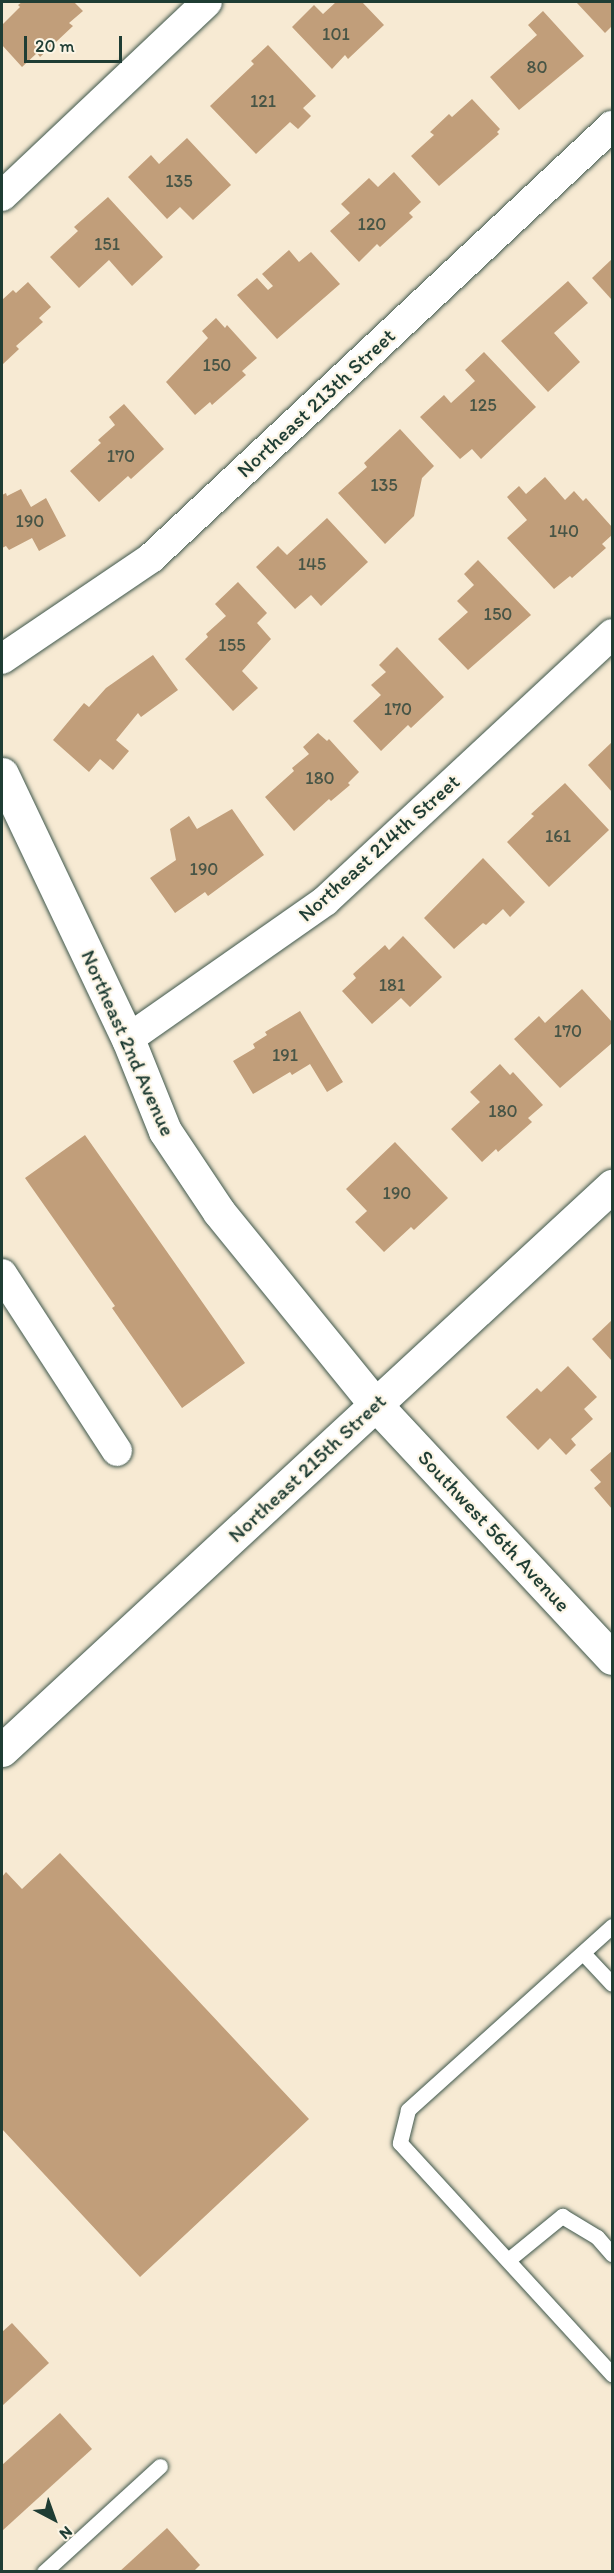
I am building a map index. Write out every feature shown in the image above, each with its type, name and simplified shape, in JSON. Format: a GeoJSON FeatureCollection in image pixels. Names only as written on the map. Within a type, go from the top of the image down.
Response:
{"type":"FeatureCollection","features":[{"type":"Feature","properties":{"kind":"street"},"geometry":{"type":"LineString","coordinates":[[2,196],[207,2]]}},
{"type":"Feature","properties":{"kind":"street","name":"Northeast 213th Street"},"geometry":{"type":"LineString","coordinates":[[2,659],[151,558],[612,126]]}},
{"type":"Feature","properties":{"kind":"street","name":"Northeast 214th Street"},"geometry":{"type":"LineString","coordinates":[[128,1039],[325,901],[612,634]]}},
{"type":"Feature","properties":{"kind":"street","name":"Northeast 2nd Avenue"},"geometry":{"type":"LineString","coordinates":[[2,774],[128,1039],[165,1131],[219,1212],[376,1405]]}},
{"type":"Feature","properties":{"kind":"street","name":"Northeast 215th Street"},"geometry":{"type":"LineString","coordinates":[[2,1750],[612,1186]]}},
{"type":"Feature","properties":{"kind":"street"},"geometry":{"type":"LineString","coordinates":[[6,1292],[117,1451]]}},
{"type":"Feature","properties":{"kind":"street","name":"Southwest 56th Avenue"},"geometry":{"type":"LineString","coordinates":[[376,1405],[609,1646]]}},
{"type":"Feature","properties":{"kind":"lane"},"geometry":{"type":"LineString","coordinates":[[612,1926],[408,2110],[400,2143],[612,2374]]}},
{"type":"Feature","properties":{"kind":"lane"},"geometry":{"type":"LineString","coordinates":[[583,1953],[612,1984]]}},
{"type":"Feature","properties":{"kind":"lane"},"geometry":{"type":"LineString","coordinates":[[508,2260],[562,2216],[597,2237],[612,2254]]}},
{"type":"Feature","properties":{"kind":"lane"},"geometry":{"type":"LineString","coordinates":[[44,2571],[160,2466]]}},
{"type":"Feature","properties":{"kind":"building"},"geometry":{"type":"Polygon","coordinates":[[[22,2],[74,2],[83,11],[69,23],[73,26],[40,57],[37,53],[22,67],[2,45],[2,25],[22,2]]]}},
{"type":"Feature","properties":{"kind":"building"},"geometry":{"type":"Polygon","coordinates":[[[336,2],[362,2],[384,25],[348,59],[345,55],[332,69],[292,27],[314,5],[323,14],[336,2]]]}},
{"type":"Feature","properties":{"kind":"building"},"geometry":{"type":"Polygon","coordinates":[[[576,2],[612,2],[612,26],[605,33],[576,2]]]}},
{"type":"Feature","properties":{"kind":"building"},"geometry":{"type":"Polygon","coordinates":[[[543,11],[584,56],[519,110],[490,77],[537,35],[528,25],[543,11]]]}},
{"type":"Feature","properties":{"kind":"building"},"geometry":{"type":"Polygon","coordinates":[[[268,45],[316,96],[303,108],[311,116],[298,129],[290,122],[256,154],[210,106],[254,64],[251,61],[268,45]]]}},
{"type":"Feature","properties":{"kind":"building"},"geometry":{"type":"Polygon","coordinates":[[[472,99],[500,129],[497,132],[499,134],[439,186],[411,156],[434,135],[430,132],[449,114],[452,117],[472,99]]]}},
{"type":"Feature","properties":{"kind":"building"},"geometry":{"type":"Polygon","coordinates":[[[187,138],[231,185],[193,220],[180,207],[167,219],[128,177],[151,155],[159,164],[187,138]]]}},
{"type":"Feature","properties":{"kind":"building"},"geometry":{"type":"Polygon","coordinates":[[[394,172],[421,202],[409,213],[413,217],[380,247],[377,244],[359,262],[330,231],[350,213],[341,204],[369,178],[378,187],[394,172]]]}},
{"type":"Feature","properties":{"kind":"building"},"geometry":{"type":"Polygon","coordinates":[[[108,197],[163,257],[132,286],[109,260],[79,288],[50,257],[78,231],[74,227],[108,197]]]}},
{"type":"Feature","properties":{"kind":"building"},"geometry":{"type":"Polygon","coordinates":[[[289,250],[299,262],[311,252],[340,284],[277,339],[237,295],[257,278],[268,290],[273,286],[262,274],[289,250]]]}},
{"type":"Feature","properties":{"kind":"building"},"geometry":{"type":"Polygon","coordinates":[[[612,259],[612,300],[592,278],[612,259]]]}},
{"type":"Feature","properties":{"kind":"building"},"geometry":{"type":"Polygon","coordinates":[[[568,281],[588,303],[554,333],[580,362],[548,392],[501,341],[568,281]]]}},
{"type":"Feature","properties":{"kind":"building"},"geometry":{"type":"Polygon","coordinates":[[[28,282],[51,307],[39,318],[43,322],[16,346],[19,349],[2,365],[2,300],[13,290],[16,293],[28,282]]]}},
{"type":"Feature","properties":{"kind":"building"},"geometry":{"type":"Polygon","coordinates":[[[216,318],[225,328],[227,325],[257,358],[242,371],[246,375],[212,405],[210,402],[195,415],[166,382],[208,338],[202,331],[216,318]]]}},
{"type":"Feature","properties":{"kind":"building"},"geometry":{"type":"Polygon","coordinates":[[[484,352],[536,407],[481,459],[472,449],[460,459],[420,417],[444,395],[451,403],[475,381],[465,370],[484,352]]]}},
{"type":"Feature","properties":{"kind":"building"},"geometry":{"type":"Polygon","coordinates":[[[124,404],[164,449],[131,479],[128,476],[99,502],[70,471],[101,443],[98,440],[115,425],[109,417],[124,404]]]}},
{"type":"Feature","properties":{"kind":"building"},"geometry":{"type":"Polygon","coordinates":[[[400,429],[434,466],[422,478],[414,516],[385,544],[338,493],[367,467],[364,463],[400,429]]]}},
{"type":"Feature","properties":{"kind":"building"},"geometry":{"type":"Polygon","coordinates":[[[545,477],[565,500],[574,491],[583,501],[586,498],[612,527],[612,535],[602,544],[606,548],[572,578],[570,576],[554,589],[507,538],[527,520],[507,497],[519,486],[526,494],[545,477]]]}},
{"type":"Feature","properties":{"kind":"building"},"geometry":{"type":"Polygon","coordinates":[[[21,489],[31,507],[46,498],[66,536],[39,551],[32,538],[9,550],[6,546],[2,548],[2,495],[6,493],[7,496],[21,489]]]}},
{"type":"Feature","properties":{"kind":"building"},"geometry":{"type":"Polygon","coordinates":[[[327,518],[368,562],[321,606],[311,595],[295,609],[256,567],[278,546],[287,555],[327,518]]]}},
{"type":"Feature","properties":{"kind":"building"},"geometry":{"type":"Polygon","coordinates":[[[478,560],[531,615],[468,670],[438,639],[468,612],[457,601],[474,585],[464,574],[478,560]]]}},
{"type":"Feature","properties":{"kind":"building"},"geometry":{"type":"Polygon","coordinates":[[[238,582],[267,613],[257,623],[271,639],[242,671],[258,688],[233,711],[185,659],[208,637],[206,634],[226,616],[215,604],[238,582]]]}},
{"type":"Feature","properties":{"kind":"building"},"geometry":{"type":"Polygon","coordinates":[[[397,647],[444,697],[411,728],[408,725],[381,751],[353,721],[381,695],[371,685],[386,672],[379,665],[397,647]]]}},
{"type":"Feature","properties":{"kind":"building"},"geometry":{"type":"Polygon","coordinates":[[[153,655],[178,690],[141,717],[138,713],[116,740],[129,751],[113,770],[100,759],[89,772],[53,740],[84,703],[89,707],[106,688],[153,655]]]}},
{"type":"Feature","properties":{"kind":"building"},"geometry":{"type":"Polygon","coordinates":[[[318,733],[327,741],[329,739],[359,772],[348,783],[350,785],[331,801],[329,799],[294,831],[265,797],[294,771],[292,768],[309,754],[303,747],[318,733]]]}},
{"type":"Feature","properties":{"kind":"building"},"geometry":{"type":"Polygon","coordinates":[[[612,742],[612,792],[588,765],[612,742]]]}},
{"type":"Feature","properties":{"kind":"building"},"geometry":{"type":"Polygon","coordinates":[[[565,783],[609,830],[549,887],[507,842],[534,816],[531,814],[565,783]]]}},
{"type":"Feature","properties":{"kind":"building"},"geometry":{"type":"Polygon","coordinates":[[[232,809],[264,855],[208,896],[205,892],[175,913],[150,878],[176,860],[170,829],[189,816],[197,829],[232,809]]]}},
{"type":"Feature","properties":{"kind":"building"},"geometry":{"type":"Polygon","coordinates":[[[483,858],[525,902],[510,917],[503,909],[486,925],[483,923],[454,949],[424,918],[483,858]]]}},
{"type":"Feature","properties":{"kind":"building"},"geometry":{"type":"Polygon","coordinates":[[[403,936],[442,977],[410,1007],[401,998],[372,1024],[342,991],[356,978],[353,974],[385,945],[389,950],[403,936]]]}},
{"type":"Feature","properties":{"kind":"building"},"geometry":{"type":"Polygon","coordinates":[[[582,989],[612,1022],[612,1043],[560,1088],[514,1039],[539,1016],[545,1023],[582,989]]]}},
{"type":"Feature","properties":{"kind":"building"},"geometry":{"type":"Polygon","coordinates":[[[300,1011],[343,1082],[327,1092],[310,1064],[292,1075],[290,1072],[253,1094],[233,1061],[255,1048],[253,1044],[267,1035],[265,1032],[300,1011]]]}},
{"type":"Feature","properties":{"kind":"building"},"geometry":{"type":"Polygon","coordinates":[[[500,1064],[510,1075],[513,1072],[543,1105],[528,1118],[532,1122],[498,1152],[496,1149],[482,1162],[451,1129],[480,1102],[470,1092],[500,1064]]]}},
{"type":"Feature","properties":{"kind":"building"},"geometry":{"type":"Polygon","coordinates":[[[85,1135],[245,1363],[182,1408],[112,1308],[115,1306],[25,1178],[85,1135]]]}},
{"type":"Feature","properties":{"kind":"building"},"geometry":{"type":"Polygon","coordinates":[[[395,1142],[448,1198],[414,1230],[411,1227],[384,1252],[355,1222],[367,1211],[346,1189],[395,1142]]]}},
{"type":"Feature","properties":{"kind":"building"},"geometry":{"type":"Polygon","coordinates":[[[612,1320],[612,1361],[592,1339],[612,1320]]]}},
{"type":"Feature","properties":{"kind":"building"},"geometry":{"type":"Polygon","coordinates":[[[568,1366],[597,1397],[584,1409],[593,1419],[571,1439],[576,1445],[566,1455],[550,1438],[538,1450],[506,1417],[537,1388],[541,1392],[568,1366]]]}},
{"type":"Feature","properties":{"kind":"building"},"geometry":{"type":"Polygon","coordinates":[[[612,1451],[612,1509],[594,1488],[601,1482],[590,1470],[612,1451]]]}},
{"type":"Feature","properties":{"kind":"building"},"geometry":{"type":"Polygon","coordinates":[[[60,1853],[309,2119],[140,2277],[2,2129],[2,1877],[6,1872],[22,1889],[60,1853]]]}},
{"type":"Feature","properties":{"kind":"building"},"geometry":{"type":"Polygon","coordinates":[[[12,2323],[49,2363],[2,2406],[2,2332],[12,2323]]]}},
{"type":"Feature","properties":{"kind":"building"},"geometry":{"type":"Polygon","coordinates":[[[60,2413],[92,2449],[2,2531],[2,2465],[60,2413]]]}},
{"type":"Feature","properties":{"kind":"building"},"geometry":{"type":"Polygon","coordinates":[[[167,2528],[200,2565],[193,2572],[119,2572],[167,2528]]]}}]}
